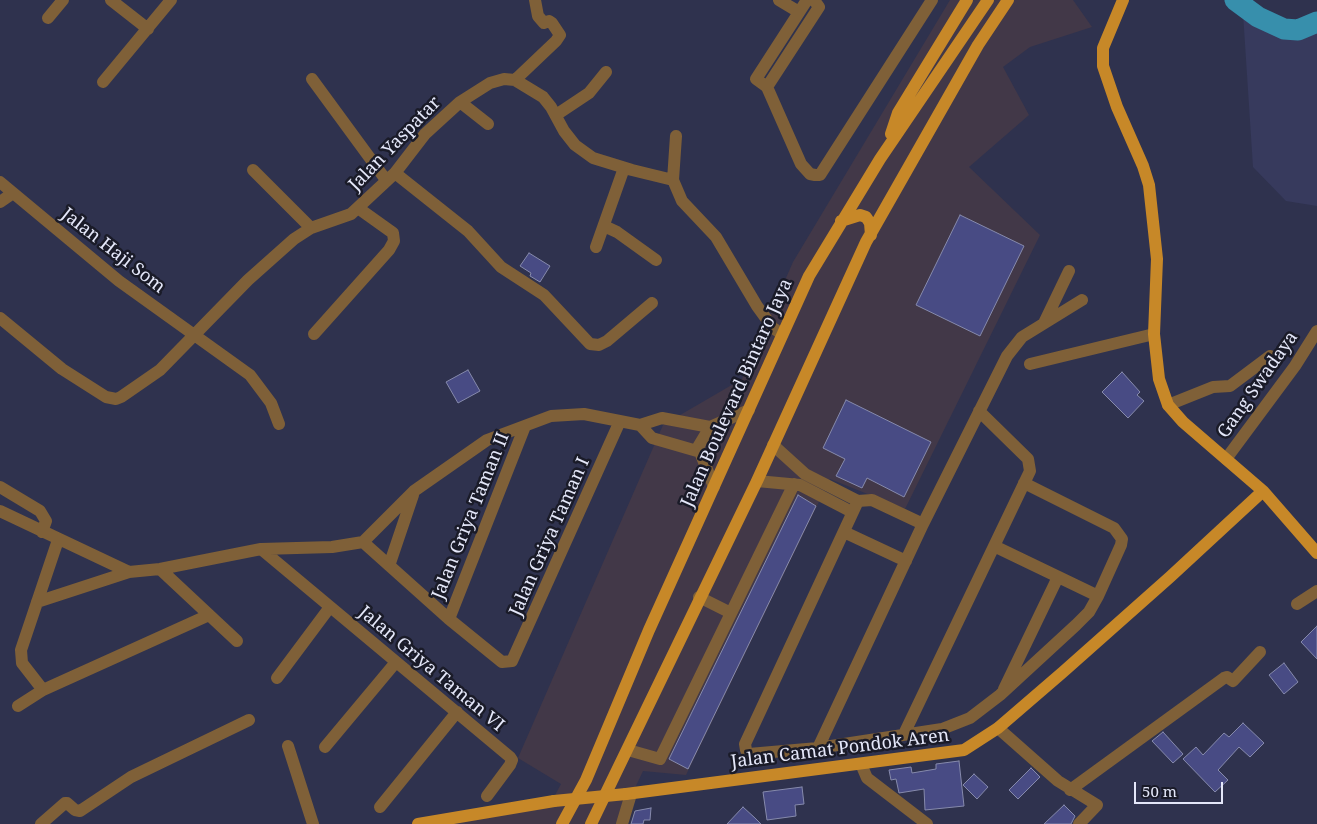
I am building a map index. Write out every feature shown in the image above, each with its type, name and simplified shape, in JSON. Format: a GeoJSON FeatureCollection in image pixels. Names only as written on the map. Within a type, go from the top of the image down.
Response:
{"type":"FeatureCollection","features":[{"type":"Feature","properties":{"kind":"main road"},"geometry":{"type":"LineString","coordinates":[[884,153],[898,113],[967,0]]}},
{"type":"Feature","properties":{"kind":"main road","name":"Jalan Boulevard Bintaro Jaya"},"geometry":{"type":"LineString","coordinates":[[562,824],[586,780],[649,630],[809,276],[884,153],[988,0]]}},
{"type":"Feature","properties":{"kind":"main road"},"geometry":{"type":"LineString","coordinates":[[591,824],[757,481],[871,235],[978,46],[1008,0]]}},
{"type":"Feature","properties":{"kind":"main road"},"geometry":{"type":"LineString","coordinates":[[1123,0],[1103,48],[1103,66],[1143,166],[1148,185],[1157,259],[1154,334],[1158,379],[1168,405],[1183,422],[1263,491],[1317,553]]}},
{"type":"Feature","properties":{"kind":"main road"},"geometry":{"type":"LineString","coordinates":[[841,221],[860,215],[866,217],[870,224],[871,235]]}},
{"type":"Feature","properties":{"kind":"main road","name":"Jalan Camat Pondok Aren"},"geometry":{"type":"LineString","coordinates":[[418,824],[554,801],[629,794],[961,751],[998,728],[1170,577],[1263,491]]}},
{"type":"Feature","properties":{"kind":"street"},"geometry":{"type":"LineString","coordinates":[[48,18],[63,0]]}},
{"type":"Feature","properties":{"kind":"street"},"geometry":{"type":"LineString","coordinates":[[112,0],[148,29]]}},
{"type":"Feature","properties":{"kind":"street"},"geometry":{"type":"LineString","coordinates":[[103,82],[171,0]]}},
{"type":"Feature","properties":{"kind":"street"},"geometry":{"type":"LineString","coordinates":[[535,0],[538,16],[544,23],[549,21],[552,23],[560,35],[556,42],[515,80],[543,97],[564,132],[584,152],[593,158],[673,180]]}},
{"type":"Feature","properties":{"kind":"street"},"geometry":{"type":"LineString","coordinates":[[778,0],[799,12]]}},
{"type":"Feature","properties":{"kind":"street"},"geometry":{"type":"LineString","coordinates":[[807,0],[756,77],[757,81],[767,87],[801,164],[810,174],[820,175],[932,0]]}},
{"type":"Feature","properties":{"kind":"street"},"geometry":{"type":"LineString","coordinates":[[767,87],[819,7],[819,4],[814,0]]}},
{"type":"Feature","properties":{"kind":"street"},"geometry":{"type":"LineString","coordinates":[[556,116],[589,92],[606,72]]}},
{"type":"Feature","properties":{"kind":"street"},"geometry":{"type":"LineString","coordinates":[[312,79],[391,176],[468,231],[501,267],[544,294],[590,344],[599,345],[607,341],[652,303]]}},
{"type":"Feature","properties":{"kind":"street","name":"Jalan Yaspatar"},"geometry":{"type":"LineString","coordinates":[[0,318],[49,360],[112,399],[128,394],[160,370],[278,252],[311,228],[342,219],[358,208],[391,176],[426,134],[460,102],[490,83],[504,79],[515,80]]}},
{"type":"Feature","properties":{"kind":"street"},"geometry":{"type":"LineString","coordinates":[[460,102],[488,124]]}},
{"type":"Feature","properties":{"kind":"street"},"geometry":{"type":"LineString","coordinates":[[676,136],[673,180],[682,200],[716,237],[757,306],[773,328],[782,334]]}},
{"type":"Feature","properties":{"kind":"street"},"geometry":{"type":"LineString","coordinates":[[596,247],[624,168]]}},
{"type":"Feature","properties":{"kind":"street"},"geometry":{"type":"LineString","coordinates":[[252,170],[311,228]]}},
{"type":"Feature","properties":{"kind":"street","name":"Jalan Haji Som"},"geometry":{"type":"LineString","coordinates":[[0,182],[119,281],[250,375],[271,403],[279,424]]}},
{"type":"Feature","properties":{"kind":"street"},"geometry":{"type":"LineString","coordinates":[[0,202],[13,193]]}},
{"type":"Feature","properties":{"kind":"street"},"geometry":{"type":"LineString","coordinates":[[314,334],[390,250],[394,241],[393,234],[358,208]]}},
{"type":"Feature","properties":{"kind":"street"},"geometry":{"type":"LineString","coordinates":[[604,226],[624,236],[656,260]]}},
{"type":"Feature","properties":{"kind":"street"},"geometry":{"type":"LineString","coordinates":[[1044,324],[1069,271]]}},
{"type":"Feature","properties":{"kind":"street"},"geometry":{"type":"LineString","coordinates":[[818,748],[923,524],[1013,346],[1022,337],[1082,300]]}},
{"type":"Feature","properties":{"kind":"street","name":"Gang Swadaya"},"geometry":{"type":"LineString","coordinates":[[1226,459],[1295,366],[1317,331]]}},
{"type":"Feature","properties":{"kind":"street"},"geometry":{"type":"LineString","coordinates":[[1030,364],[1154,334]]}},
{"type":"Feature","properties":{"kind":"street"},"geometry":{"type":"LineString","coordinates":[[1168,405],[1213,387],[1230,386],[1270,356]]}},
{"type":"Feature","properties":{"kind":"street"},"geometry":{"type":"LineString","coordinates":[[714,487],[698,451],[704,433],[710,427],[749,410]]}},
{"type":"Feature","properties":{"kind":"street"},"geometry":{"type":"LineString","coordinates":[[904,734],[1030,471],[1028,459],[979,411]]}},
{"type":"Feature","properties":{"kind":"street"},"geometry":{"type":"LineString","coordinates":[[37,602],[129,572],[160,569],[261,549],[332,547],[363,542],[414,491],[487,440],[551,416],[584,414],[640,425],[662,418],[710,427]]}},
{"type":"Feature","properties":{"kind":"street","name":"Jalan Griya Taman I"},"geometry":{"type":"LineString","coordinates":[[448,618],[502,662],[508,663],[515,658],[620,421]]}},
{"type":"Feature","properties":{"kind":"street"},"geometry":{"type":"LineString","coordinates":[[640,425],[652,438],[698,451]]}},
{"type":"Feature","properties":{"kind":"street","name":"Jalan Griya Taman II"},"geometry":{"type":"LineString","coordinates":[[448,618],[526,426]]}},
{"type":"Feature","properties":{"kind":"street"},"geometry":{"type":"LineString","coordinates":[[774,445],[800,481]]}},
{"type":"Feature","properties":{"kind":"street"},"geometry":{"type":"LineString","coordinates":[[757,481],[800,481],[855,507]]}},
{"type":"Feature","properties":{"kind":"street"},"geometry":{"type":"LineString","coordinates":[[628,750],[660,759],[730,616],[800,481]]}},
{"type":"Feature","properties":{"kind":"street"},"geometry":{"type":"LineString","coordinates":[[923,524],[872,500],[855,507],[745,744],[749,754],[818,748],[942,728],[970,718],[1000,695],[1076,625],[1089,612],[1098,596],[1121,545],[1119,533],[1024,483]]}},
{"type":"Feature","properties":{"kind":"street"},"geometry":{"type":"LineString","coordinates":[[0,486],[40,511],[46,521],[42,532]]}},
{"type":"Feature","properties":{"kind":"street"},"geometry":{"type":"LineString","coordinates":[[390,564],[414,491]]}},
{"type":"Feature","properties":{"kind":"street"},"geometry":{"type":"LineString","coordinates":[[0,511],[129,572]]}},
{"type":"Feature","properties":{"kind":"street"},"geometry":{"type":"LineString","coordinates":[[844,532],[906,560]]}},
{"type":"Feature","properties":{"kind":"street"},"geometry":{"type":"LineString","coordinates":[[43,690],[22,663],[21,650],[23,638],[58,540]]}},
{"type":"Feature","properties":{"kind":"street"},"geometry":{"type":"LineString","coordinates":[[363,542],[390,564],[448,618]]}},
{"type":"Feature","properties":{"kind":"street"},"geometry":{"type":"LineString","coordinates":[[994,546],[1098,596]]}},
{"type":"Feature","properties":{"kind":"street","name":"Jalan Griya Taman VI"},"geometry":{"type":"LineString","coordinates":[[261,549],[510,757],[512,760],[510,765],[487,796]]}},
{"type":"Feature","properties":{"kind":"street"},"geometry":{"type":"LineString","coordinates":[[160,569],[237,641]]}},
{"type":"Feature","properties":{"kind":"street"},"geometry":{"type":"LineString","coordinates":[[1000,695],[1058,577]]}},
{"type":"Feature","properties":{"kind":"street"},"geometry":{"type":"LineString","coordinates":[[1297,604],[1317,591]]}},
{"type":"Feature","properties":{"kind":"street"},"geometry":{"type":"LineString","coordinates":[[698,601],[730,616]]}},
{"type":"Feature","properties":{"kind":"street","name":"Jalan Griya Taman VI"},"geometry":{"type":"LineString","coordinates":[[276,678],[330,607]]}},
{"type":"Feature","properties":{"kind":"street"},"geometry":{"type":"LineString","coordinates":[[18,706],[43,690],[209,615]]}},
{"type":"Feature","properties":{"kind":"street"},"geometry":{"type":"LineString","coordinates":[[1070,790],[1097,768],[1144,737],[1224,678],[1234,680],[1260,652]]}},
{"type":"Feature","properties":{"kind":"street"},"geometry":{"type":"LineString","coordinates":[[325,747],[396,662]]}},
{"type":"Feature","properties":{"kind":"street"},"geometry":{"type":"LineString","coordinates":[[380,807],[457,712]]}},
{"type":"Feature","properties":{"kind":"street"},"geometry":{"type":"LineString","coordinates":[[41,824],[65,803],[76,810],[80,810],[132,777],[249,720]]}},
{"type":"Feature","properties":{"kind":"street"},"geometry":{"type":"LineString","coordinates":[[998,728],[1070,790],[1097,805],[1079,824]]}},
{"type":"Feature","properties":{"kind":"street"},"geometry":{"type":"LineString","coordinates":[[288,746],[313,824]]}},
{"type":"Feature","properties":{"kind":"street"},"geometry":{"type":"LineString","coordinates":[[861,764],[867,778],[927,824]]}},
{"type":"Feature","properties":{"kind":"street"},"geometry":{"type":"LineString","coordinates":[[622,824],[629,794]]}},
{"type":"Feature","properties":{"kind":"shaded area"},"geometry":{"type":"Polygon","coordinates":[[[950,0],[1073,0],[1092,27],[1030,47],[1003,67],[1029,115],[969,167],[1040,235],[905,509],[830,479],[686,775],[643,771],[618,824],[450,824],[552,801],[561,784],[518,758],[663,425],[742,379],[793,262],[950,0]]]}},
{"type":"Feature","properties":{"kind":"shaded area"},"geometry":{"type":"Polygon","coordinates":[[[1243,13],[1293,39],[1312,32],[1317,28],[1317,206],[1286,201],[1253,167],[1243,13]]]}},
{"type":"Feature","properties":{"kind":"building"},"geometry":{"type":"Polygon","coordinates":[[[960,215],[1024,246],[980,336],[916,305],[960,215]]]}},
{"type":"Feature","properties":{"kind":"building"},"geometry":{"type":"Polygon","coordinates":[[[529,253],[550,266],[540,282],[530,276],[531,273],[520,266],[529,253]]]}},
{"type":"Feature","properties":{"kind":"building"},"geometry":{"type":"Polygon","coordinates":[[[468,370],[480,391],[458,403],[446,382],[468,370]]]}},
{"type":"Feature","properties":{"kind":"building"},"geometry":{"type":"Polygon","coordinates":[[[1122,372],[1140,392],[1137,395],[1144,401],[1128,418],[1102,392],[1122,372]]]}},
{"type":"Feature","properties":{"kind":"building"},"geometry":{"type":"Polygon","coordinates":[[[846,400],[931,442],[904,497],[867,478],[862,488],[836,476],[845,459],[823,448],[846,400]]]}},
{"type":"Feature","properties":{"kind":"building"},"geometry":{"type":"Polygon","coordinates":[[[798,495],[816,506],[688,769],[669,759],[798,495]]]}},
{"type":"Feature","properties":{"kind":"building"},"geometry":{"type":"Polygon","coordinates":[[[1317,626],[1317,659],[1301,642],[1317,626]]]}},
{"type":"Feature","properties":{"kind":"building"},"geometry":{"type":"Polygon","coordinates":[[[1284,663],[1298,682],[1284,694],[1269,675],[1284,663]]]}},
{"type":"Feature","properties":{"kind":"building"},"geometry":{"type":"Polygon","coordinates":[[[1243,723],[1264,743],[1250,757],[1239,747],[1218,770],[1228,780],[1215,792],[1183,759],[1196,747],[1203,755],[1224,733],[1229,737],[1243,723]]]}},
{"type":"Feature","properties":{"kind":"building"},"geometry":{"type":"Polygon","coordinates":[[[1163,732],[1183,754],[1173,763],[1152,741],[1163,732]]]}},
{"type":"Feature","properties":{"kind":"building"},"geometry":{"type":"Polygon","coordinates":[[[959,761],[964,806],[925,810],[924,789],[899,793],[896,779],[891,780],[889,770],[911,767],[912,773],[936,769],[936,764],[959,761]]]}},
{"type":"Feature","properties":{"kind":"building"},"geometry":{"type":"Polygon","coordinates":[[[1031,768],[1040,777],[1018,799],[1009,790],[1031,768]]]}},
{"type":"Feature","properties":{"kind":"building"},"geometry":{"type":"Polygon","coordinates":[[[974,774],[988,787],[977,799],[963,785],[974,774]]]}},
{"type":"Feature","properties":{"kind":"building"},"geometry":{"type":"Polygon","coordinates":[[[802,787],[804,804],[795,805],[796,816],[767,820],[763,792],[802,787]]]}},
{"type":"Feature","properties":{"kind":"building"},"geometry":{"type":"Polygon","coordinates":[[[1064,805],[1075,816],[1071,824],[1044,824],[1064,805]]]}},
{"type":"Feature","properties":{"kind":"building"},"geometry":{"type":"Polygon","coordinates":[[[743,807],[755,818],[761,824],[727,824],[743,807]]]}},
{"type":"Feature","properties":{"kind":"building"},"geometry":{"type":"Polygon","coordinates":[[[651,808],[650,820],[644,820],[643,824],[631,824],[635,811],[651,808]]]}},
{"type":"Feature","properties":{"kind":"waterway"},"geometry":{"type":"LineString","coordinates":[[1235,0],[1258,17],[1284,29],[1298,30],[1317,22]]}}]}
